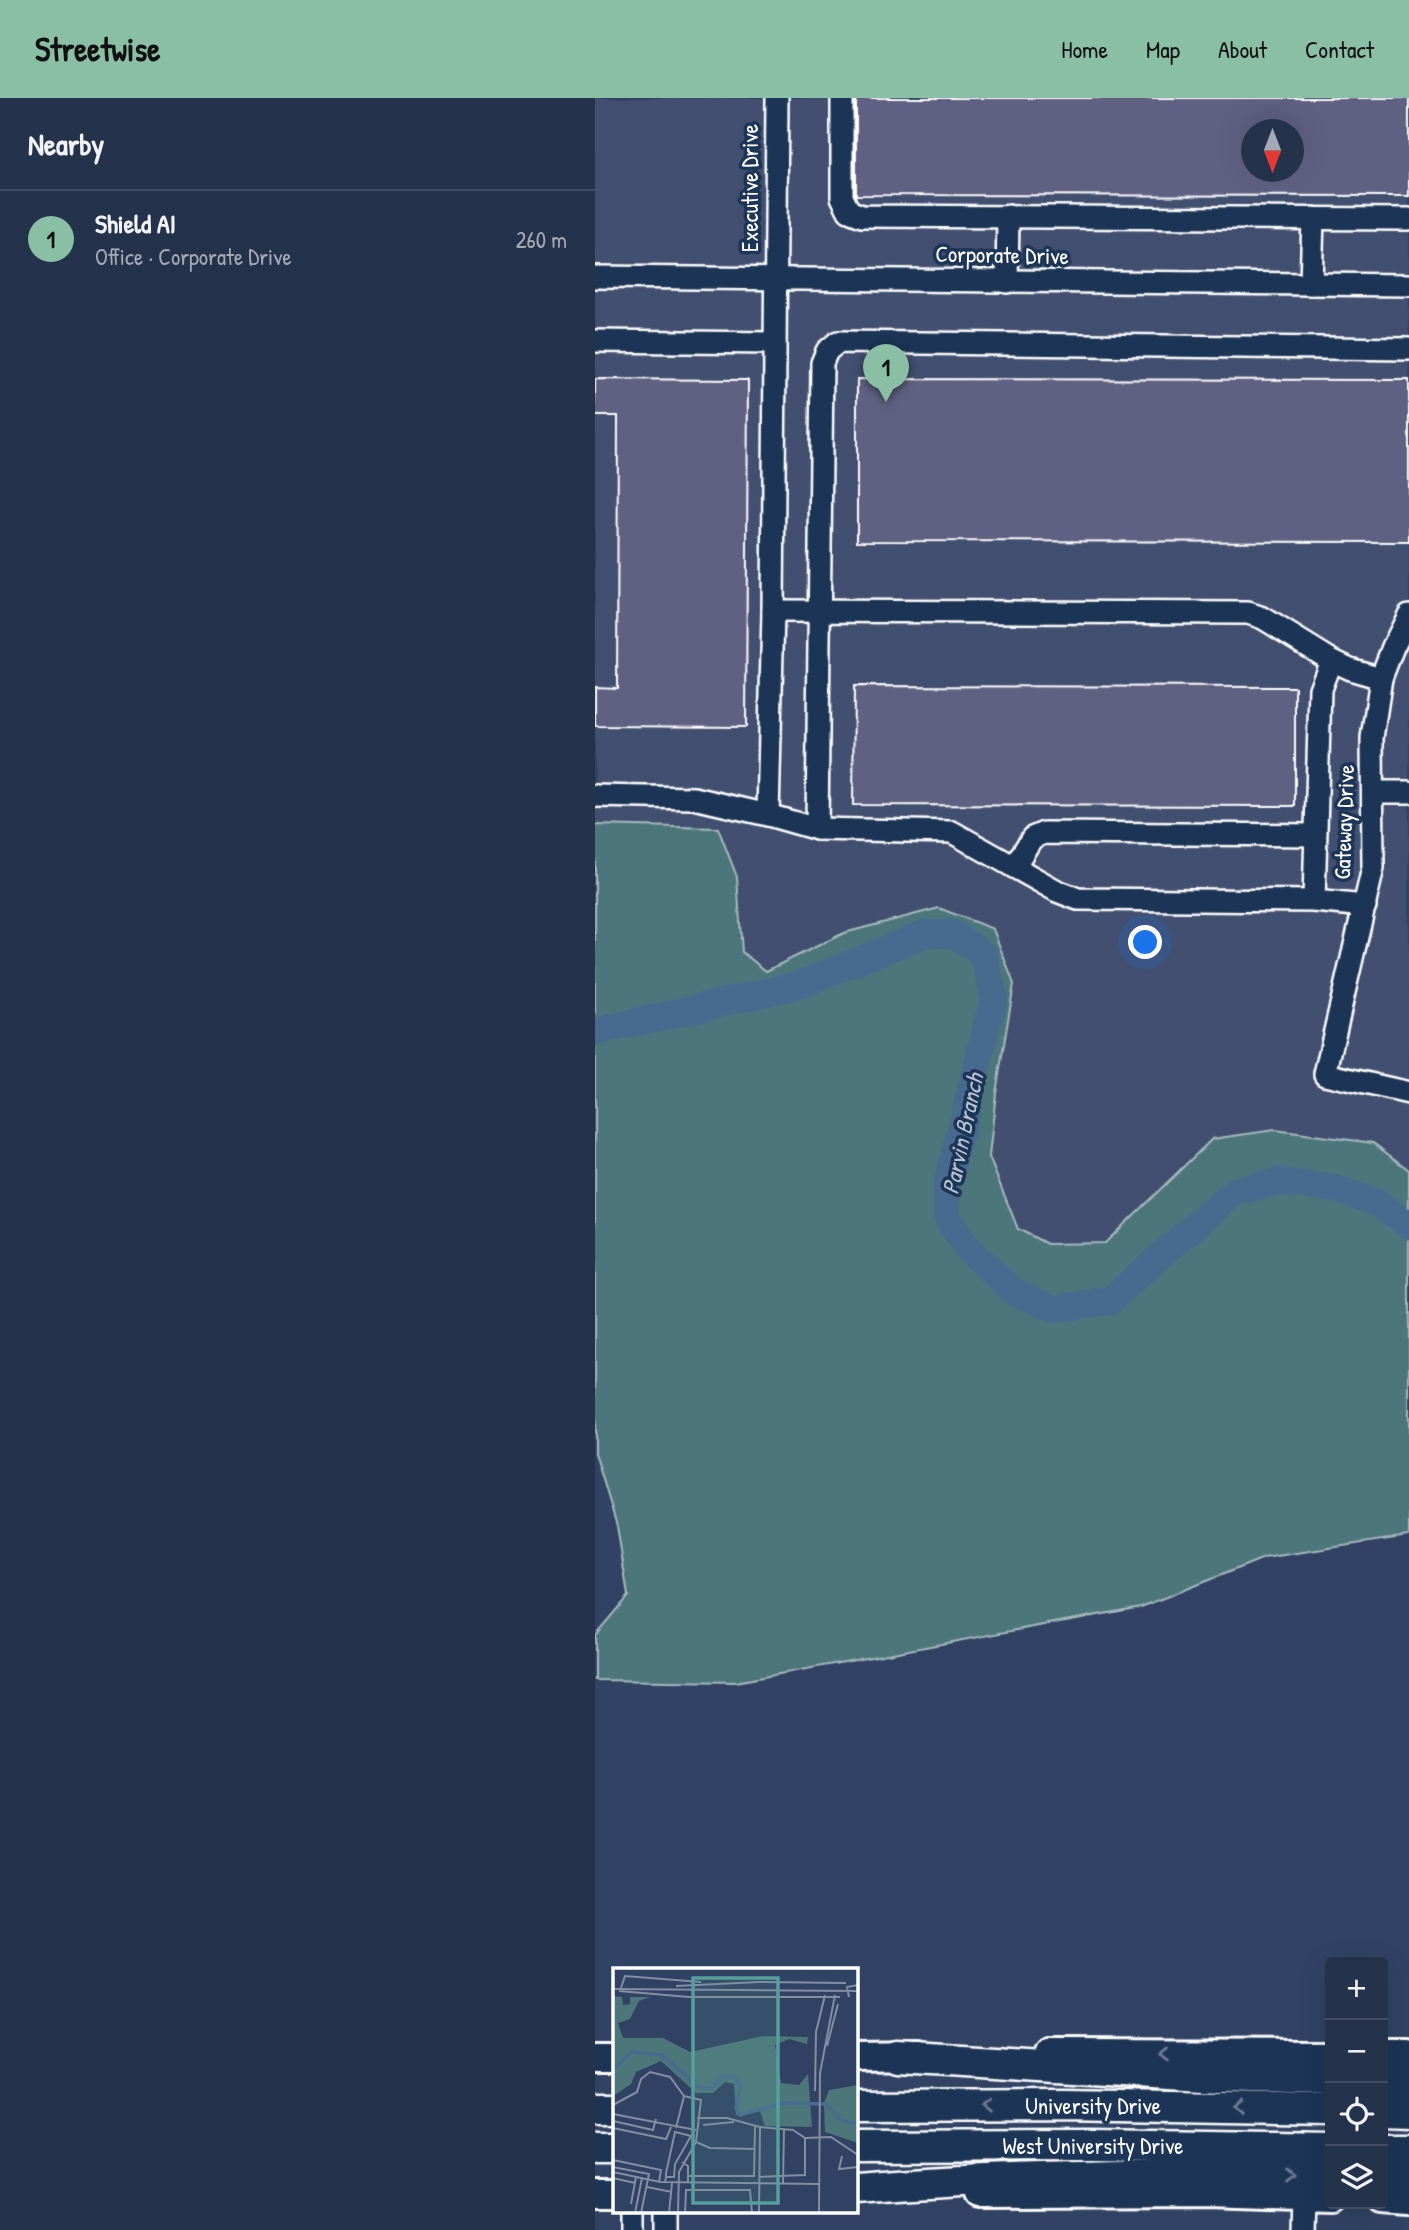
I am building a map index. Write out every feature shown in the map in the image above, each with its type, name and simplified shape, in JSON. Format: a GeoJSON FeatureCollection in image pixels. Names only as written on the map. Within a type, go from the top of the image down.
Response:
{"type":"FeatureCollection","features":[{"type":"Feature","properties":{"kind":"highway"},"geometry":{"type":"LineString","coordinates":[[898,2057],[1218,2077],[1325,2080]]}},
{"type":"Feature","properties":{"kind":"highway"},"geometry":{"type":"LineString","coordinates":[[1388,2082],[1409,2082]]}},
{"type":"Feature","properties":{"kind":"highway","name":"University Drive"},"geometry":{"type":"LineString","coordinates":[[857,2106],[1062,2105],[1325,2110]]}},
{"type":"Feature","properties":{"kind":"highway"},"geometry":{"type":"LineString","coordinates":[[595,2108],[613,2108]]}},
{"type":"Feature","properties":{"kind":"highway"},"geometry":{"type":"LineString","coordinates":[[1388,2111],[1409,2112]]}},
{"type":"Feature","properties":{"kind":"highway","name":"West University Drive"},"geometry":{"type":"LineString","coordinates":[[857,2146],[1093,2145],[1325,2149]]}},
{"type":"Feature","properties":{"kind":"highway"},"geometry":{"type":"LineString","coordinates":[[595,2148],[613,2148]]}},
{"type":"Feature","properties":{"kind":"highway"},"geometry":{"type":"LineString","coordinates":[[1388,2150],[1409,2150]]}},
{"type":"Feature","properties":{"kind":"highway"},"geometry":{"type":"LineString","coordinates":[[857,2188],[939,2181],[1139,2175],[1325,2175]]}},
{"type":"Feature","properties":{"kind":"highway"},"geometry":{"type":"LineString","coordinates":[[1388,2175],[1409,2175]]}},
{"type":"Feature","properties":{"kind":"main road"},"geometry":{"type":"LineString","coordinates":[[857,2057],[995,2053],[1325,2054]]}},
{"type":"Feature","properties":{"kind":"main road"},"geometry":{"type":"LineString","coordinates":[[1388,2055],[1409,2055]]}},
{"type":"Feature","properties":{"kind":"main road"},"geometry":{"type":"LineString","coordinates":[[595,2057],[613,2057]]}},
{"type":"Feature","properties":{"kind":"main road"},"geometry":{"type":"LineString","coordinates":[[857,2194],[1207,2193],[1325,2197]]}},
{"type":"Feature","properties":{"kind":"main road"},"geometry":{"type":"LineString","coordinates":[[595,2194],[613,2194]]}},
{"type":"Feature","properties":{"kind":"main road"},"geometry":{"type":"LineString","coordinates":[[1388,2200],[1409,2202]]}},
{"type":"Feature","properties":{"kind":"street","name":"Executive Drive"},"geometry":{"type":"LineString","coordinates":[[768,815],[773,611],[777,98]]}},
{"type":"Feature","properties":{"kind":"street"},"geometry":{"type":"LineString","coordinates":[[842,98],[842,197],[849,211],[862,216],[1409,219]]}},
{"type":"Feature","properties":{"kind":"street"},"geometry":{"type":"LineString","coordinates":[[1007,282],[1008,216]]}},
{"type":"Feature","properties":{"kind":"street"},"geometry":{"type":"LineString","coordinates":[[1311,284],[1313,218]]}},
{"type":"Feature","properties":{"kind":"street","name":"Corporate Drive"},"geometry":{"type":"LineString","coordinates":[[595,277],[1409,285]]}},
{"type":"Feature","properties":{"kind":"street"},"geometry":{"type":"LineString","coordinates":[[595,341],[775,343]]}},
{"type":"Feature","properties":{"kind":"street"},"geometry":{"type":"LineString","coordinates":[[817,829],[822,363],[827,351],[838,342],[1409,349]]}},
{"type":"Feature","properties":{"kind":"street"},"geometry":{"type":"LineString","coordinates":[[773,611],[1248,613],[1263,618],[1331,660],[1381,678]]}},
{"type":"Feature","properties":{"kind":"street","name":"Gateway Drive"},"geometry":{"type":"LineString","coordinates":[[1409,615],[1381,678],[1372,738],[1373,868],[1325,1074],[1409,1093]]}},
{"type":"Feature","properties":{"kind":"street"},"geometry":{"type":"LineString","coordinates":[[1314,901],[1320,689],[1331,660]]}},
{"type":"Feature","properties":{"kind":"street"},"geometry":{"type":"LineString","coordinates":[[1373,792],[1409,792]]}},
{"type":"Feature","properties":{"kind":"street"},"geometry":{"type":"LineString","coordinates":[[595,796],[694,798],[817,829],[952,832],[1057,891],[1078,899],[1314,901],[1366,906]]}},
{"type":"Feature","properties":{"kind":"street"},"geometry":{"type":"LineString","coordinates":[[1014,867],[1032,838],[1044,833],[1315,835]]}},
{"type":"Feature","properties":{"kind":"street"},"geometry":{"type":"LineString","coordinates":[[1303,2230],[1304,2196]]}},
{"type":"Feature","properties":{"kind":"street"},"geometry":{"type":"LineString","coordinates":[[632,2212],[632,2230]]}},
{"type":"Feature","properties":{"kind":"street"},"geometry":{"type":"LineString","coordinates":[[666,2212],[666,2230]]}},
{"type":"Feature","properties":{"kind":"shaded area"},"geometry":{"type":"Polygon","coordinates":[[[595,98],[1409,98],[1409,1170],[1373,1143],[1275,1130],[1212,1139],[1105,1243],[1047,1244],[1018,1229],[989,1157],[996,1093],[844,933],[766,971],[742,952],[737,877],[718,828],[595,825],[595,98]]]}},
{"type":"Feature","properties":{"kind":"green space"},"geometry":{"type":"Polygon","coordinates":[[[595,825],[718,828],[737,877],[742,952],[766,971],[844,933],[939,908],[993,929],[1014,984],[996,1093],[989,1157],[1018,1229],[1047,1244],[1105,1243],[1212,1139],[1275,1130],[1373,1143],[1409,1170],[1409,1536],[1264,1558],[1141,1607],[736,1682],[595,1680],[595,1635],[628,1596],[617,1526],[595,1453],[595,825]]]}},
{"type":"Feature","properties":{"kind":"building"},"geometry":{"type":"Polygon","coordinates":[[[856,98],[1409,98],[1409,196],[856,195],[856,98]]]}},
{"type":"Feature","properties":{"kind":"building"},"geometry":{"type":"Polygon","coordinates":[[[595,379],[748,380],[746,727],[595,726],[595,687],[617,688],[618,416],[595,416],[595,379]]]}},
{"type":"Feature","properties":{"kind":"building"},"geometry":{"type":"Polygon","coordinates":[[[857,379],[1409,380],[1409,542],[857,541],[857,379]]]}},
{"type":"Feature","properties":{"kind":"building"},"geometry":{"type":"Polygon","coordinates":[[[854,686],[1295,687],[1295,806],[853,805],[854,686]]]}},
{"type":"Feature","properties":{"kind":"waterway","name":"Parvin Branch"},"geometry":{"type":"LineString","coordinates":[[595,1032],[802,984],[924,934],[954,934],[984,955],[994,997],[947,1185],[947,1217],[968,1250],[1015,1292],[1053,1309],[1109,1301],[1235,1191],[1279,1182],[1337,1189],[1378,1203],[1409,1225]]}},
{"type":"Feature","properties":{"kind":"place","name":"Shield AI"},"geometry":{"type":"Point","coordinates":[886,402]}}]}
